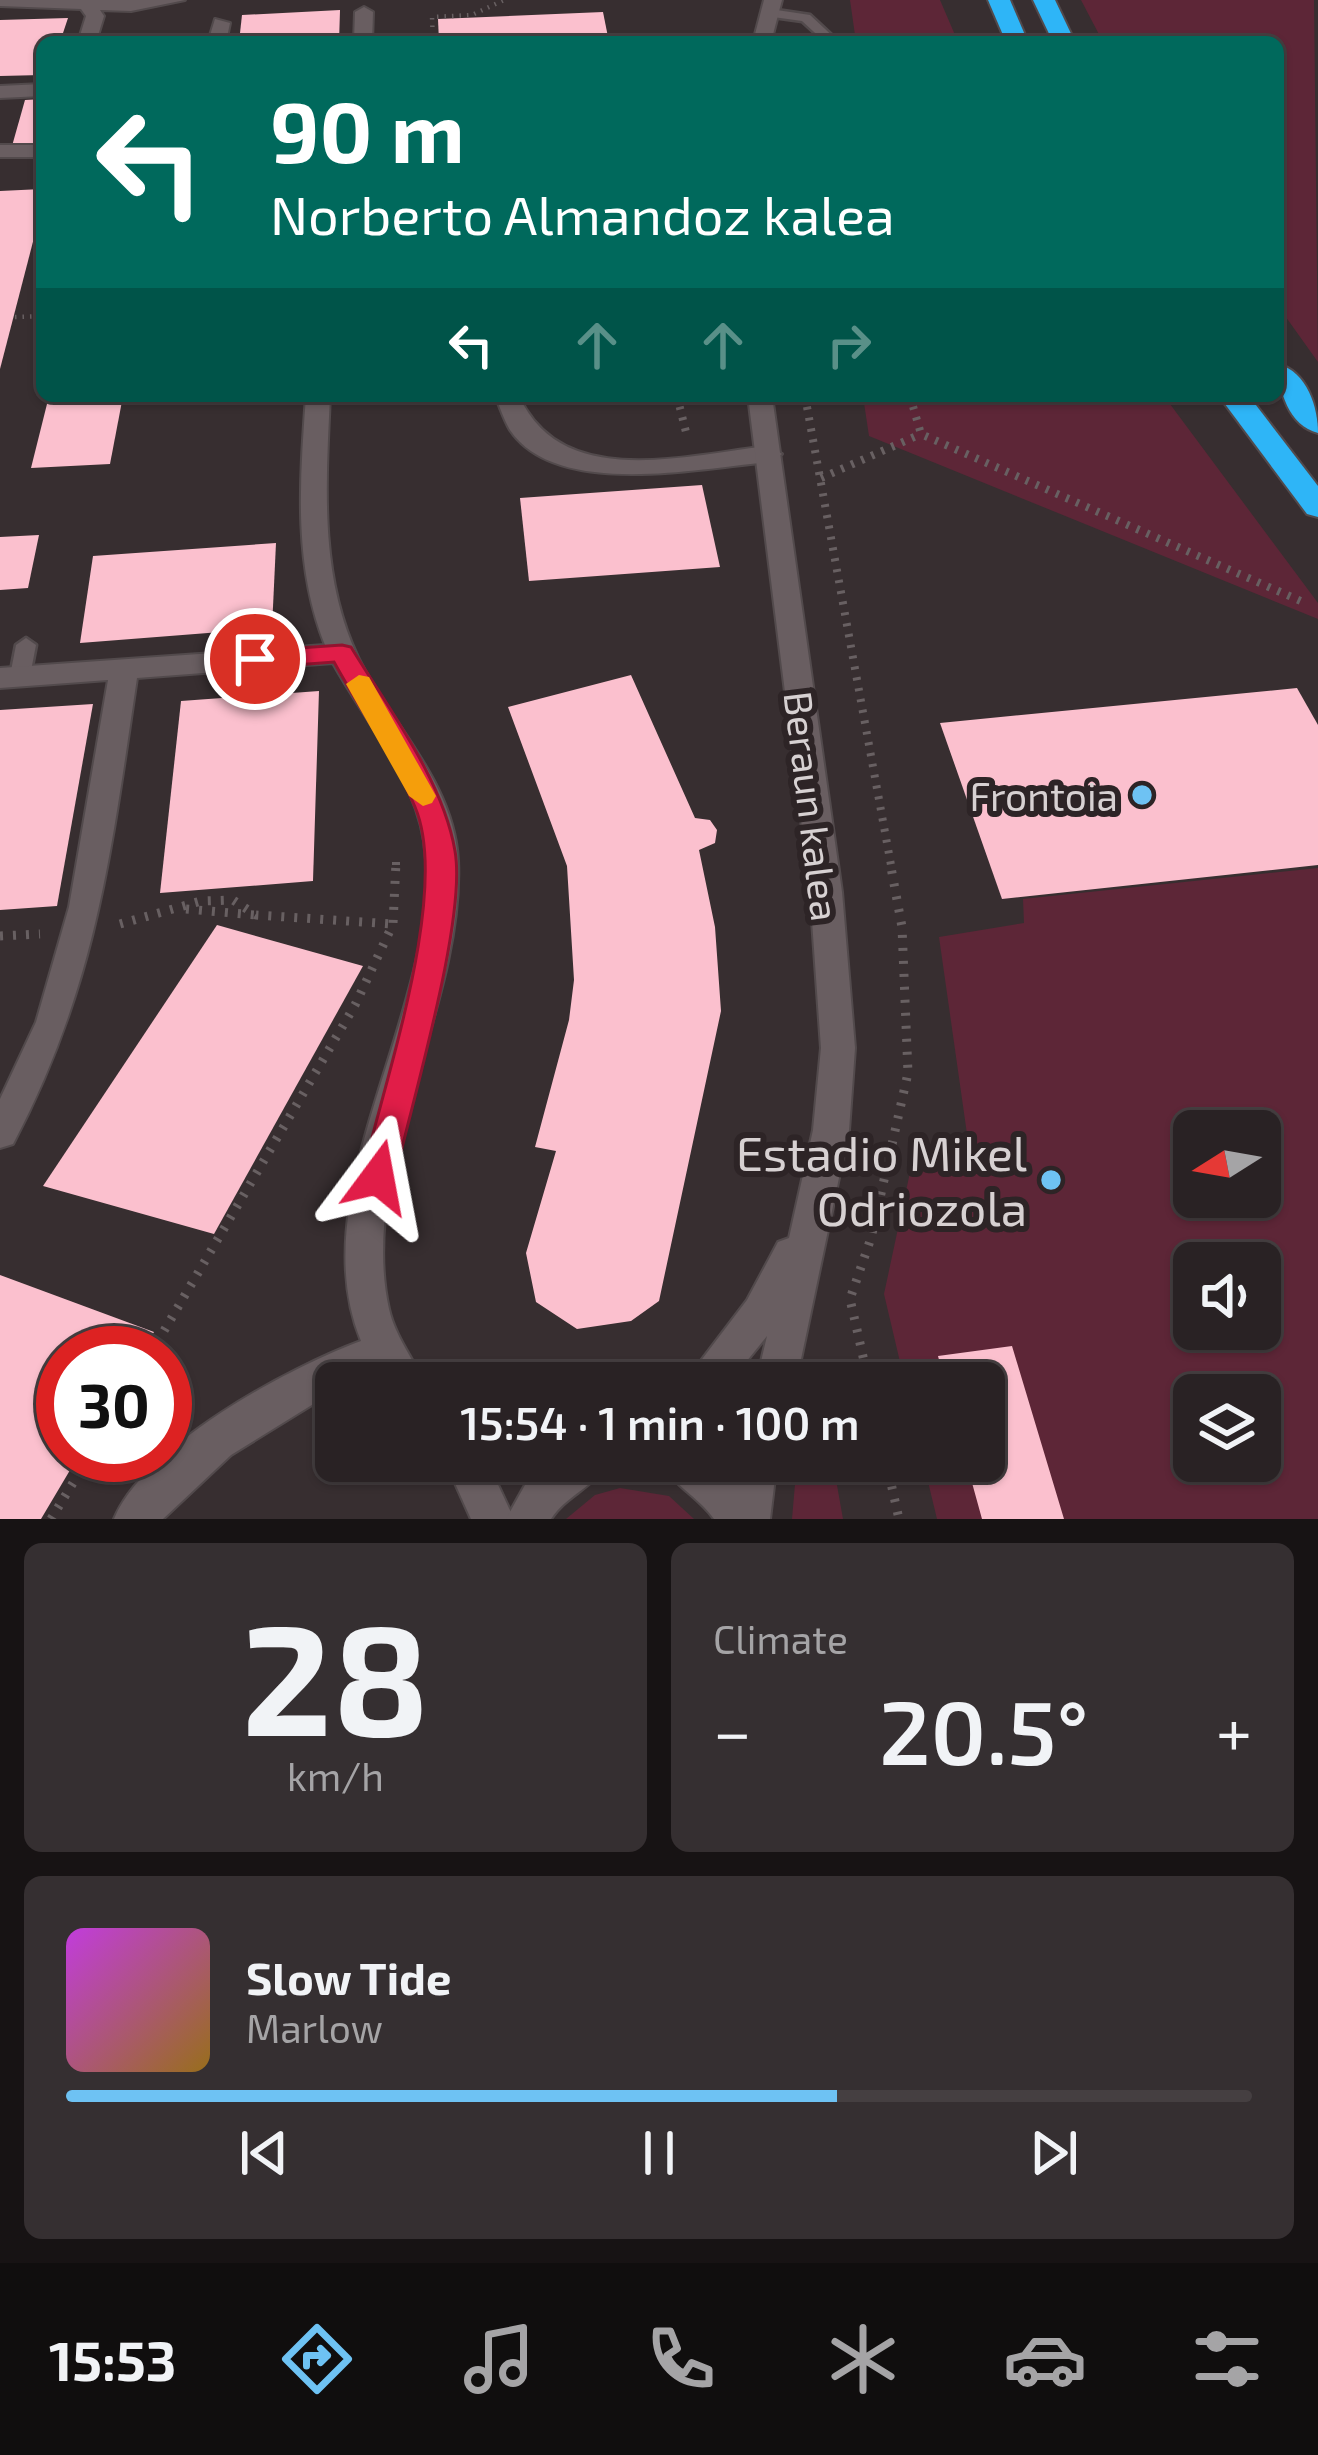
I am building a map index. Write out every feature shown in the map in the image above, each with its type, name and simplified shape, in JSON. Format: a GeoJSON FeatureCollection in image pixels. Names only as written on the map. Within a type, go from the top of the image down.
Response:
{"type":"FeatureCollection","features":[{"type":"Feature","properties":{"kind":"highway"},"geometry":{"type":"LineString","coordinates":[[999,0],[1014,36]]}},
{"type":"Feature","properties":{"kind":"highway"},"geometry":{"type":"LineString","coordinates":[[1044,0],[1061,36]]}},
{"type":"Feature","properties":{"kind":"highway"},"geometry":{"type":"LineString","coordinates":[[1284,381],[1318,424]]}},
{"type":"Feature","properties":{"kind":"highway"},"geometry":{"type":"LineString","coordinates":[[1239,402],[1318,507]]}},
{"type":"Feature","properties":{"kind":"street"},"geometry":{"type":"LineString","coordinates":[[0,1],[145,6],[176,0]]}},
{"type":"Feature","properties":{"kind":"street"},"geometry":{"type":"LineString","coordinates":[[86,4],[95,16],[90,36]]}},
{"type":"Feature","properties":{"kind":"street"},"geometry":{"type":"LineString","coordinates":[[764,36],[772,7]]}},
{"type":"Feature","properties":{"kind":"street"},"geometry":{"type":"LineString","coordinates":[[363,36],[364,12]]}},
{"type":"Feature","properties":{"kind":"street"},"geometry":{"type":"LineString","coordinates":[[0,92],[36,90]]}},
{"type":"Feature","properties":{"kind":"street"},"geometry":{"type":"LineString","coordinates":[[0,151],[36,151]]}},
{"type":"Feature","properties":{"kind":"street"},"geometry":{"type":"LineString","coordinates":[[318,402],[311,510],[342,653],[430,808],[442,855],[440,910],[371,1204],[367,1293],[392,1362]]}},
{"type":"Feature","properties":{"kind":"street"},"geometry":{"type":"LineString","coordinates":[[508,402],[513,423],[528,442],[553,457],[591,466],[769,454]]}},
{"type":"Feature","properties":{"kind":"street","name":"Beraun kalea"},"geometry":{"type":"LineString","coordinates":[[761,402],[826,892],[838,1048],[831,1130],[808,1215],[780,1362]]}},
{"type":"Feature","properties":{"kind":"street"},"geometry":{"type":"LineString","coordinates":[[10,677],[342,653]]}},
{"type":"Feature","properties":{"kind":"street"},"geometry":{"type":"LineString","coordinates":[[0,1133],[32,1081],[84,933],[124,669]]}},
{"type":"Feature","properties":{"kind":"street","name":"Beraun kalea"},"geometry":{"type":"LineString","coordinates":[[721,1362],[761,1313],[808,1215]]}},
{"type":"Feature","properties":{"kind":"street"},"geometry":{"type":"LineString","coordinates":[[135,1519],[176,1470],[315,1378]]}},
{"type":"Feature","properties":{"kind":"street"},"geometry":{"type":"LineString","coordinates":[[476,1482],[493,1519]]}},
{"type":"Feature","properties":{"kind":"street"},"geometry":{"type":"LineString","coordinates":[[526,1519],[545,1490],[556,1482]]}},
{"type":"Feature","properties":{"kind":"street"},"geometry":{"type":"LineString","coordinates":[[713,1482],[739,1519]]}},
{"type":"Feature","properties":{"kind":"street"},"geometry":{"type":"LineString","coordinates":[[749,1519],[753,1482]]}},
{"type":"Feature","properties":{"kind":"lane"},"geometry":{"type":"LineString","coordinates":[[772,7],[806,18],[826,36]]}},
{"type":"Feature","properties":{"kind":"lane"},"geometry":{"type":"LineString","coordinates":[[10,677],[26,645]]}},
{"type":"Feature","properties":{"kind":"path"},"geometry":{"type":"LineString","coordinates":[[433,36],[432,17],[472,15],[504,0]]}},
{"type":"Feature","properties":{"kind":"path"},"geometry":{"type":"LineString","coordinates":[[15,317],[36,316]]}},
{"type":"Feature","properties":{"kind":"path"},"geometry":{"type":"LineString","coordinates":[[678,402],[682,430],[699,437]]}},
{"type":"Feature","properties":{"kind":"path"},"geometry":{"type":"LineString","coordinates":[[806,402],[902,927],[908,1073],[872,1238],[850,1299],[864,1362]]}},
{"type":"Feature","properties":{"kind":"path"},"geometry":{"type":"LineString","coordinates":[[912,402],[921,434]]}},
{"type":"Feature","properties":{"kind":"path"},"geometry":{"type":"LineString","coordinates":[[821,478],[921,434],[1303,602]]}},
{"type":"Feature","properties":{"kind":"path"},"geometry":{"type":"LineString","coordinates":[[167,1326],[355,1005],[393,924],[395,840]]}},
{"type":"Feature","properties":{"kind":"path"},"geometry":{"type":"LineString","coordinates":[[84,933],[201,901],[233,900],[256,915],[393,924]]}},
{"type":"Feature","properties":{"kind":"path"},"geometry":{"type":"LineString","coordinates":[[51,1519],[74,1482]]}},
{"type":"Feature","properties":{"kind":"path"},"geometry":{"type":"LineString","coordinates":[[891,1482],[899,1519]]}},
{"type":"Feature","properties":{"kind":"shaded area"},"geometry":{"type":"Polygon","coordinates":[[[850,0],[940,0],[955,36],[855,36],[850,0]]]}},
{"type":"Feature","properties":{"kind":"shaded area"},"geometry":{"type":"Polygon","coordinates":[[[1081,0],[1314,0],[1318,362],[1284,314],[1284,36],[1100,36],[1081,0]]]}},
{"type":"Feature","properties":{"kind":"shaded area"},"geometry":{"type":"Polygon","coordinates":[[[864,402],[1168,402],[1318,603],[1318,619],[869,436],[864,402]]]}},
{"type":"Feature","properties":{"kind":"shaded area","name":"Estadio Mikel Odriozola"},"geometry":{"type":"Polygon","coordinates":[[[1318,868],[1318,1519],[937,1519],[928,1482],[1005,1482],[1005,1362],[900,1362],[884,1294],[912,1163],[970,1155],[939,937],[1024,923],[1023,899],[1318,868]]]}},
{"type":"Feature","properties":{"kind":"shaded area"},"geometry":{"type":"Polygon","coordinates":[[[795,1482],[836,1482],[843,1519],[792,1519],[795,1482]]]}},
{"type":"Feature","properties":{"kind":"shaded area"},"geometry":{"type":"Polygon","coordinates":[[[620,1488],[669,1496],[694,1519],[566,1519],[595,1495],[620,1488]]]}},
{"type":"Feature","properties":{"kind":"building"},"geometry":{"type":"Polygon","coordinates":[[[340,10],[339,36],[240,36],[242,15],[340,10]]]}},
{"type":"Feature","properties":{"kind":"building"},"geometry":{"type":"Polygon","coordinates":[[[603,12],[608,36],[439,36],[438,19],[603,12]]]}},
{"type":"Feature","properties":{"kind":"building"},"geometry":{"type":"Polygon","coordinates":[[[68,18],[62,36],[36,36],[36,75],[0,76],[0,20],[68,18]]]}},
{"type":"Feature","properties":{"kind":"building"},"geometry":{"type":"Polygon","coordinates":[[[36,99],[36,145],[12,146],[25,100],[36,99]]]}},
{"type":"Feature","properties":{"kind":"building"},"geometry":{"type":"Polygon","coordinates":[[[36,189],[36,230],[0,369],[0,191],[36,189]]]}},
{"type":"Feature","properties":{"kind":"building"},"geometry":{"type":"Polygon","coordinates":[[[48,402],[122,402],[110,464],[31,468],[48,402]]]}},
{"type":"Feature","properties":{"kind":"building"},"geometry":{"type":"Polygon","coordinates":[[[702,485],[720,567],[529,581],[520,498],[702,485]]]}},
{"type":"Feature","properties":{"kind":"building"},"geometry":{"type":"Polygon","coordinates":[[[39,535],[28,588],[0,590],[0,537],[39,535]]]}},
{"type":"Feature","properties":{"kind":"building"},"geometry":{"type":"Polygon","coordinates":[[[276,543],[272,628],[80,643],[93,556],[276,543]]]}},
{"type":"Feature","properties":{"kind":"building"},"geometry":{"type":"Polygon","coordinates":[[[631,675],[695,818],[710,820],[717,830],[715,843],[699,850],[715,927],[721,1011],[659,1301],[631,1321],[577,1329],[536,1302],[526,1253],[556,1151],[535,1147],[569,1020],[574,980],[567,866],[508,707],[631,675]]]}},
{"type":"Feature","properties":{"kind":"building","name":"Frontoia"},"geometry":{"type":"Polygon","coordinates":[[[1297,688],[1318,725],[1318,865],[1002,899],[940,723],[1297,688]]]}},
{"type":"Feature","properties":{"kind":"building"},"geometry":{"type":"Polygon","coordinates":[[[319,691],[313,881],[160,893],[181,701],[319,691]]]}},
{"type":"Feature","properties":{"kind":"building"},"geometry":{"type":"Polygon","coordinates":[[[93,704],[57,906],[0,910],[0,710],[93,704]]]}},
{"type":"Feature","properties":{"kind":"building"},"geometry":{"type":"Polygon","coordinates":[[[217,925],[363,966],[214,1234],[43,1186],[217,925]]]}},
{"type":"Feature","properties":{"kind":"building"},"geometry":{"type":"Polygon","coordinates":[[[0,1275],[138,1326],[36,1326],[36,1482],[63,1482],[41,1519],[0,1519],[0,1275]]]}},
{"type":"Feature","properties":{"kind":"building"},"geometry":{"type":"Polygon","coordinates":[[[1012,1346],[1064,1519],[982,1519],[972,1482],[1005,1482],[1005,1362],[940,1362],[938,1356],[1012,1346]]]}},
{"type":"Feature","properties":{"kind":"slow traffic"},"geometry":{"type":"LineString","coordinates":[[359,684],[423,796]]}},
{"type":"Feature","properties":{"kind":"place","name":"Frontoia"},"geometry":{"type":"Point","coordinates":[1142,795]}},
{"type":"Feature","properties":{"kind":"place","name":"Estadio Mikel Odriozola"},"geometry":{"type":"Point","coordinates":[1051,1180]}},
{"type":"Feature","properties":{"kind":"route"},"geometry":{"type":"LineString","coordinates":[[255,659],[342,653],[430,808],[442,855],[440,910],[378,1177]]}}]}
